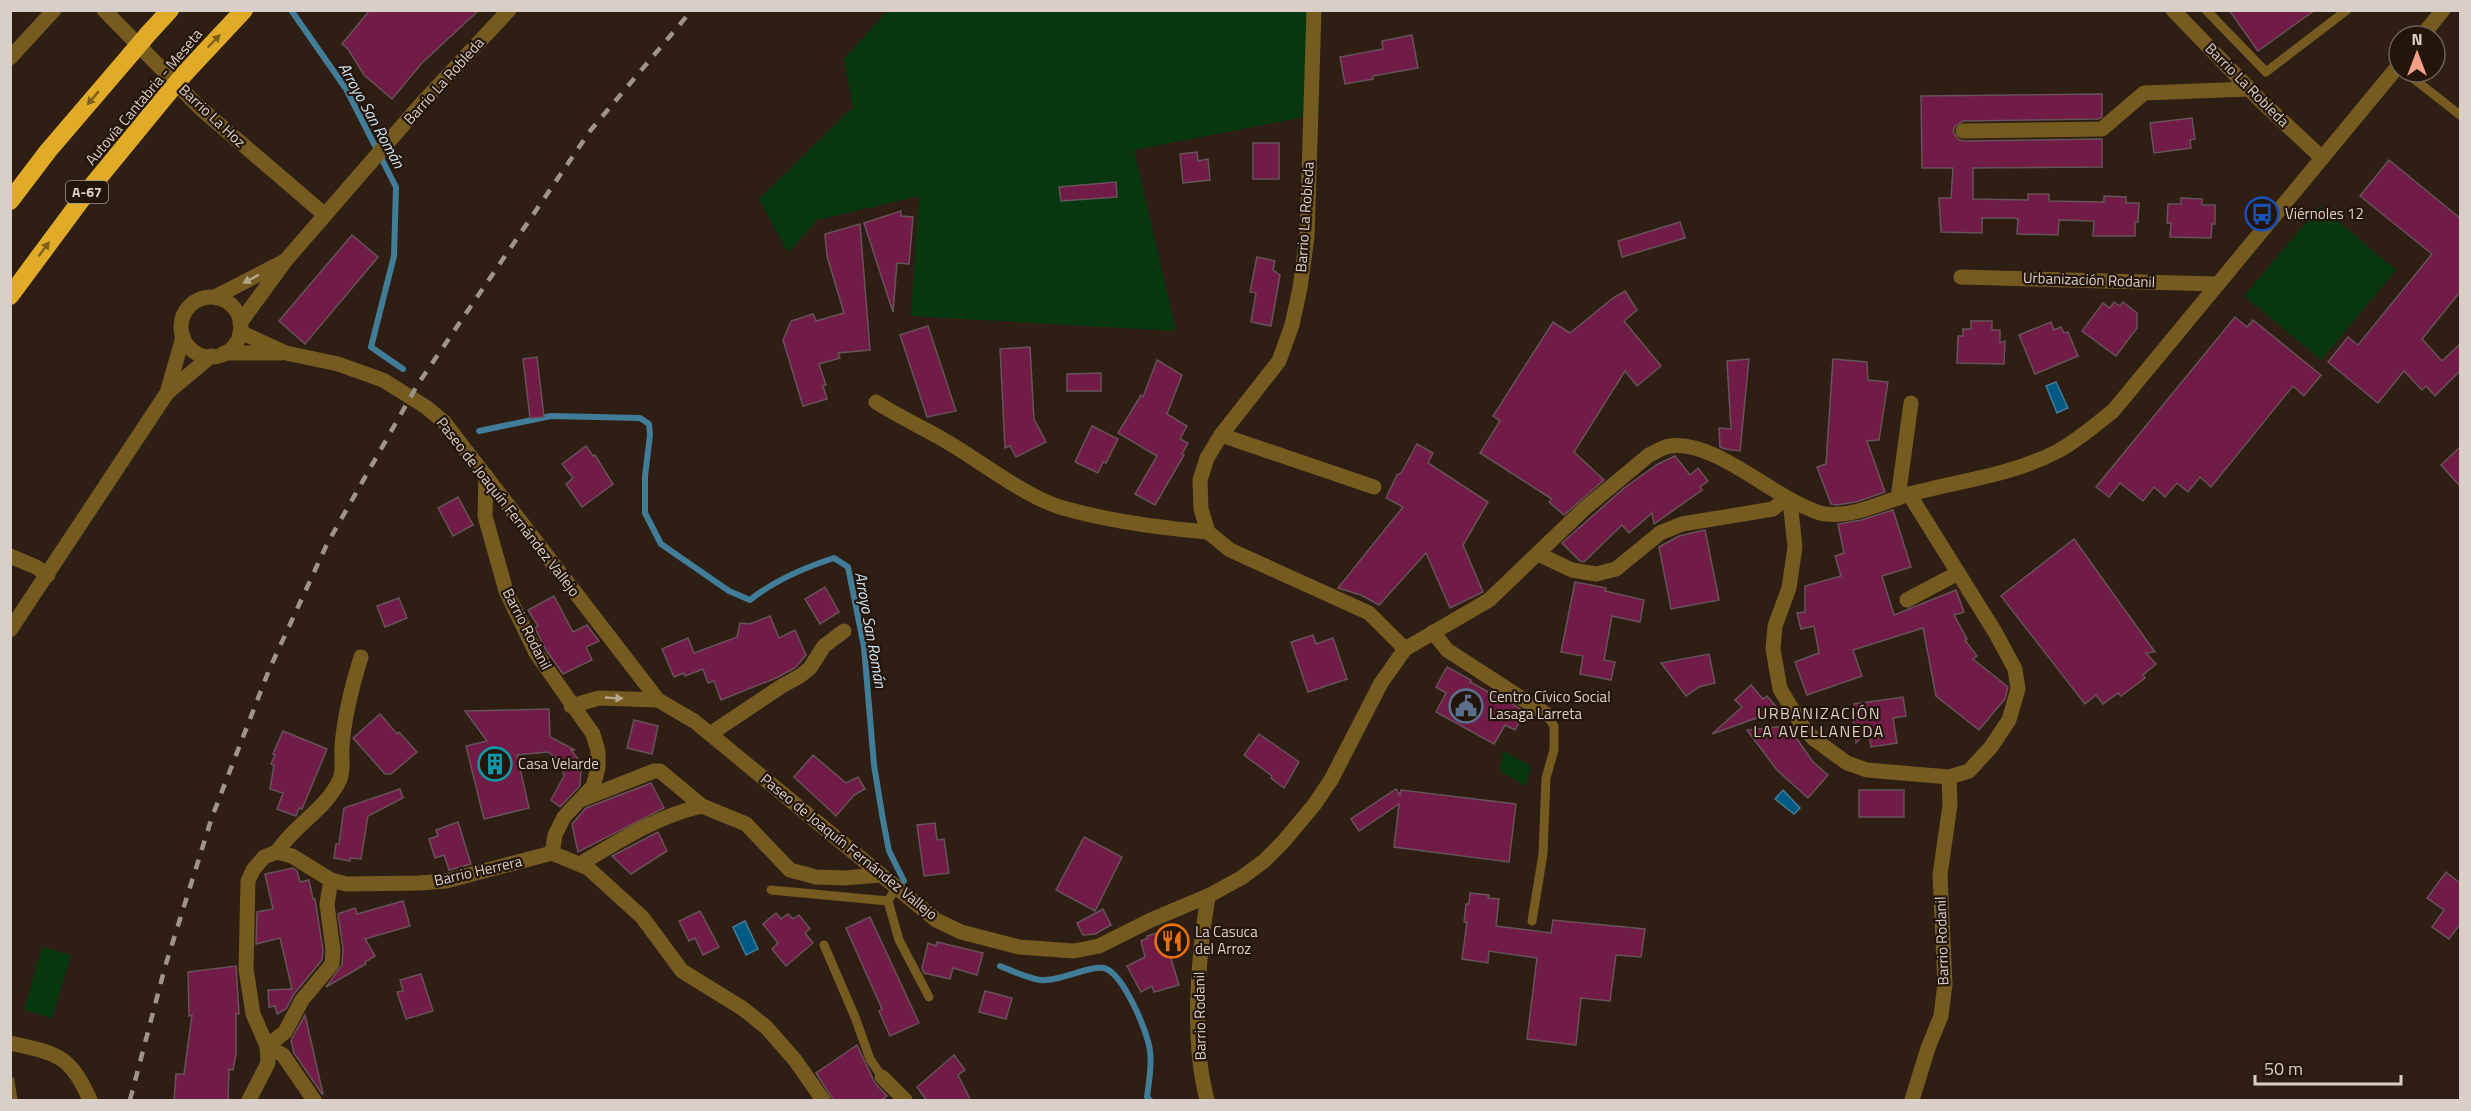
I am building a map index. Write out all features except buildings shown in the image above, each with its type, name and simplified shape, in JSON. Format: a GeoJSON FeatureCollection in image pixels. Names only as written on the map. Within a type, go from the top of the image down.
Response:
{"type":"FeatureCollection","features":[{"type":"Feature","properties":{"kind":"highway"},"geometry":{"type":"LineString","coordinates":[[10,201],[56,142],[170,10]]}},
{"type":"Feature","properties":{"kind":"highway","name":"Autovía Cantabria - Meseta"},"geometry":{"type":"LineString","coordinates":[[10,297],[87,192],[186,72],[244,10]]}},
{"type":"Feature","properties":{"kind":"street"},"geometry":{"type":"LineString","coordinates":[[10,58],[54,10]]}},
{"type":"Feature","properties":{"kind":"street","name":"Barrio La Hoz"},"geometry":{"type":"LineString","coordinates":[[105,10],[200,108],[325,216]]}},
{"type":"Feature","properties":{"kind":"street","name":"Barrio La Robleda"},"geometry":{"type":"LineString","coordinates":[[240,327],[286,260],[452,70],[509,10]]}},
{"type":"Feature","properties":{"kind":"street","name":"Barrio La Robleda"},"geometry":{"type":"LineString","coordinates":[[1208,532],[1201,509],[1200,480],[1207,458],[1221,435],[1279,362],[1292,325],[1300,288],[1306,237],[1314,10]]}},
{"type":"Feature","properties":{"kind":"street","name":"Barrio La Robleda"},"geometry":{"type":"LineString","coordinates":[[2173,10],[2249,89],[2322,158]]}},
{"type":"Feature","properties":{"kind":"street"},"geometry":{"type":"LineString","coordinates":[[2432,24],[2443,10]]}},
{"type":"Feature","properties":{"kind":"street","name":"Paseo de Joaquín Fernández Vallejo"},"geometry":{"type":"LineString","coordinates":[[217,355],[286,353],[338,364],[383,380],[426,407],[444,422],[658,700],[694,721],[881,875],[892,894],[961,932],[1019,947],[1074,951],[1099,946],[1151,920],[1208,896],[1241,878],[1264,861],[1314,805],[1331,780],[1381,682],[1405,649],[1489,600],[1584,509],[1649,455],[1669,446],[1685,446],[1715,456],[1752,475],[1788,499],[1824,514],[1846,514],[1904,496],[2014,468],[2058,451],[2113,411],[2216,284],[2387,82]]}},
{"type":"Feature","properties":{"kind":"street"},"geometry":{"type":"LineString","coordinates":[[1963,130],[2102,129],[2144,93],[2249,89]]}},
{"type":"Feature","properties":{"kind":"street","name":"Barrio La Robleda"},"geometry":{"type":"LineString","coordinates":[[215,297],[286,260]]}},
{"type":"Feature","properties":{"kind":"street","name":"Urbanización Rodanil"},"geometry":{"type":"LineString","coordinates":[[1961,277],[2216,284]]}},
{"type":"Feature","properties":{"kind":"street"},"geometry":{"type":"LineString","coordinates":[[10,630],[168,393],[217,355],[232,348],[240,327],[233,307],[225,300],[215,297],[195,301],[182,317],[183,337],[168,393]]}},
{"type":"Feature","properties":{"kind":"street","name":"Paseo de Joaquín Fernández Vallejo"},"geometry":{"type":"LineString","coordinates":[[240,327],[286,353]]}},
{"type":"Feature","properties":{"kind":"street"},"geometry":{"type":"LineString","coordinates":[[183,337],[188,346],[196,352],[217,355]]}},
{"type":"Feature","properties":{"kind":"street"},"geometry":{"type":"LineString","coordinates":[[876,402],[1042,500],[1062,508],[1208,532],[1230,550],[1369,614],[1405,649]]}},
{"type":"Feature","properties":{"kind":"street"},"geometry":{"type":"LineString","coordinates":[[1538,554],[1572,570],[1596,574],[1616,568],[1660,533],[1682,524],[1773,509],[1788,499],[1795,547],[1789,588],[1775,626],[1773,649],[1780,689],[1803,727],[1814,739],[1847,763],[1867,770],[1949,777],[1968,771],[1991,747],[2009,720],[2018,689],[2015,669],[1958,573],[1904,496],[1911,404]]}},
{"type":"Feature","properties":{"kind":"street"},"geometry":{"type":"LineString","coordinates":[[1221,435],[1374,488]]}},
{"type":"Feature","properties":{"kind":"street","name":"Barrio Rodanil"},"geometry":{"type":"LineString","coordinates":[[486,476],[485,516],[506,591],[536,652],[572,706]]}},
{"type":"Feature","properties":{"kind":"street"},"geometry":{"type":"LineString","coordinates":[[10,556],[48,575]]}},
{"type":"Feature","properties":{"kind":"street"},"geometry":{"type":"LineString","coordinates":[[1907,600],[1958,573]]}},
{"type":"Feature","properties":{"kind":"street"},"geometry":{"type":"LineString","coordinates":[[710,734],[800,676],[810,668],[824,646],[844,631]]}},
{"type":"Feature","properties":{"kind":"street"},"geometry":{"type":"LineString","coordinates":[[1433,632],[1447,650],[1546,714]]}},
{"type":"Feature","properties":{"kind":"street"},"geometry":{"type":"LineString","coordinates":[[249,1101],[268,1063],[267,1046],[253,1014],[246,969],[248,887],[253,870],[264,857],[277,852],[283,842],[325,800],[340,779],[343,769],[342,748],[347,710],[361,657]]}},
{"type":"Feature","properties":{"kind":"street"},"geometry":{"type":"LineString","coordinates":[[658,700],[599,698],[572,706],[593,734],[598,751],[598,768],[593,786],[564,817],[555,835],[552,853],[588,868],[642,917],[682,971],[742,1008],[766,1027],[795,1060],[823,1101]]}},
{"type":"Feature","properties":{"kind":"street"},"geometry":{"type":"LineString","coordinates":[[583,798],[654,771],[660,771],[702,806],[746,824],[790,870],[802,875],[844,878],[881,875]]}},
{"type":"Feature","properties":{"kind":"street","name":"Barrio Rodanil"},"geometry":{"type":"LineString","coordinates":[[1912,1101],[1928,1048],[1941,1016],[1945,984],[1940,875],[1950,805],[1949,777]]}},
{"type":"Feature","properties":{"kind":"street"},"geometry":{"type":"LineString","coordinates":[[580,864],[642,828],[681,811],[702,806]]}},
{"type":"Feature","properties":{"kind":"street","name":"Barrio Herrera"},"geometry":{"type":"LineString","coordinates":[[277,852],[292,856],[331,880],[346,884],[419,884],[446,880],[552,853]]}},
{"type":"Feature","properties":{"kind":"street"},"geometry":{"type":"LineString","coordinates":[[267,1046],[285,1032],[302,1000],[332,964],[333,950],[327,904],[331,880]]}},
{"type":"Feature","properties":{"kind":"street","name":"Barrio Rodanil"},"geometry":{"type":"LineString","coordinates":[[1207,1101],[1201,1080],[1198,1005],[1200,945],[1208,896]]}},
{"type":"Feature","properties":{"kind":"street"},"geometry":{"type":"LineString","coordinates":[[10,1043],[44,1050],[65,1060],[85,1088],[90,1101]]}},
{"type":"Feature","properties":{"kind":"street"},"geometry":{"type":"LineString","coordinates":[[267,1046],[283,1055],[314,1101]]}},
{"type":"Feature","properties":{"kind":"street"},"geometry":{"type":"LineString","coordinates":[[882,1077],[905,1101]]}},
{"type":"Feature","properties":{"kind":"lane"},"geometry":{"type":"LineString","coordinates":[[2206,10],[2266,72],[2347,10]]}},
{"type":"Feature","properties":{"kind":"lane"},"geometry":{"type":"LineString","coordinates":[[2421,84],[2460,116]]}},
{"type":"Feature","properties":{"kind":"lane"},"geometry":{"type":"LineString","coordinates":[[1532,921],[1543,854],[1546,778],[1554,750],[1554,726],[1546,714]]}},
{"type":"Feature","properties":{"kind":"lane"},"geometry":{"type":"LineString","coordinates":[[771,890],[892,894],[899,940],[928,998]]}},
{"type":"Feature","properties":{"kind":"lane"},"geometry":{"type":"LineString","coordinates":[[824,945],[855,1017],[870,1059],[882,1077]]}},
{"type":"Feature","properties":{"kind":"lane"},"geometry":{"type":"LineString","coordinates":[[10,1081],[13,1101]]}},
{"type":"Feature","properties":{"kind":"green space"},"geometry":{"type":"Polygon","coordinates":[[[887,11],[1318,11],[1320,114],[1134,150],[1176,331],[911,316],[919,196],[817,220],[788,253],[759,199],[853,107],[844,59],[887,11]]]}},
{"type":"Feature","properties":{"kind":"green space"},"geometry":{"type":"Polygon","coordinates":[[[2320,206],[2396,270],[2321,360],[2244,296],[2320,206]]]}},
{"type":"Feature","properties":{"kind":"green space"},"geometry":{"type":"Polygon","coordinates":[[[1503,751],[1531,766],[1526,786],[1500,771],[1503,751]]]}},
{"type":"Feature","properties":{"kind":"green space"},"geometry":{"type":"Polygon","coordinates":[[[42,947],[71,955],[52,1018],[24,1010],[42,947]]]}},
{"type":"Feature","properties":{"kind":"water"},"geometry":{"type":"Polygon","coordinates":[[[2056,382],[2068,408],[2057,413],[2046,386],[2056,382]]]}},
{"type":"Feature","properties":{"kind":"water"},"geometry":{"type":"Polygon","coordinates":[[[1783,790],[1800,808],[1794,814],[1775,799],[1783,790]]]}},
{"type":"Feature","properties":{"kind":"water"},"geometry":{"type":"Polygon","coordinates":[[[745,921],[758,949],[746,955],[733,927],[745,921]]]}},
{"type":"Feature","properties":{"kind":"waterway","name":"Arroyo San Román"},"geometry":{"type":"LineString","coordinates":[[291,10],[346,89],[396,187],[394,256],[371,347],[403,369]]}},
{"type":"Feature","properties":{"kind":"waterway","name":"Arroyo San Román"},"geometry":{"type":"LineString","coordinates":[[479,431],[551,416],[640,418],[649,424],[650,435],[645,476],[645,513],[661,544],[729,591],[750,600],[800,570],[834,558],[848,567],[864,647],[874,765],[883,820],[889,851],[904,881]]}},
{"type":"Feature","properties":{"kind":"waterway","name":"Arroyo San Román"},"geometry":{"type":"LineString","coordinates":[[1000,966],[1040,980],[1056,979],[1098,968],[1111,972],[1119,980],[1133,1004],[1148,1042],[1151,1062],[1147,1097],[1150,1100]]}},
{"type":"Feature","properties":{"kind":"railway"},"geometry":{"type":"LineString","coordinates":[[130,1100],[165,967],[212,817],[269,670],[327,544],[418,384],[590,131],[692,10]]}},
{"type":"Feature","properties":{"kind":"place","name":"Viérnoles 12"},"geometry":{"type":"Point","coordinates":[2262,214]}},
{"type":"Feature","properties":{"kind":"place","name":"Centro Cívico Social Lasaga Larreta"},"geometry":{"type":"Point","coordinates":[1466,706]}},
{"type":"Feature","properties":{"kind":"place","name":"Casa Velarde"},"geometry":{"type":"Point","coordinates":[495,764]}},
{"type":"Feature","properties":{"kind":"place","name":"La Casuca del Arroz"},"geometry":{"type":"Point","coordinates":[1172,941]}},
{"type":"Feature","properties":{"kind":"district","name":"URBANIZACIÓN LA AVELLANEDA"},"geometry":{"type":"Point","coordinates":[1819,722]}}]}
